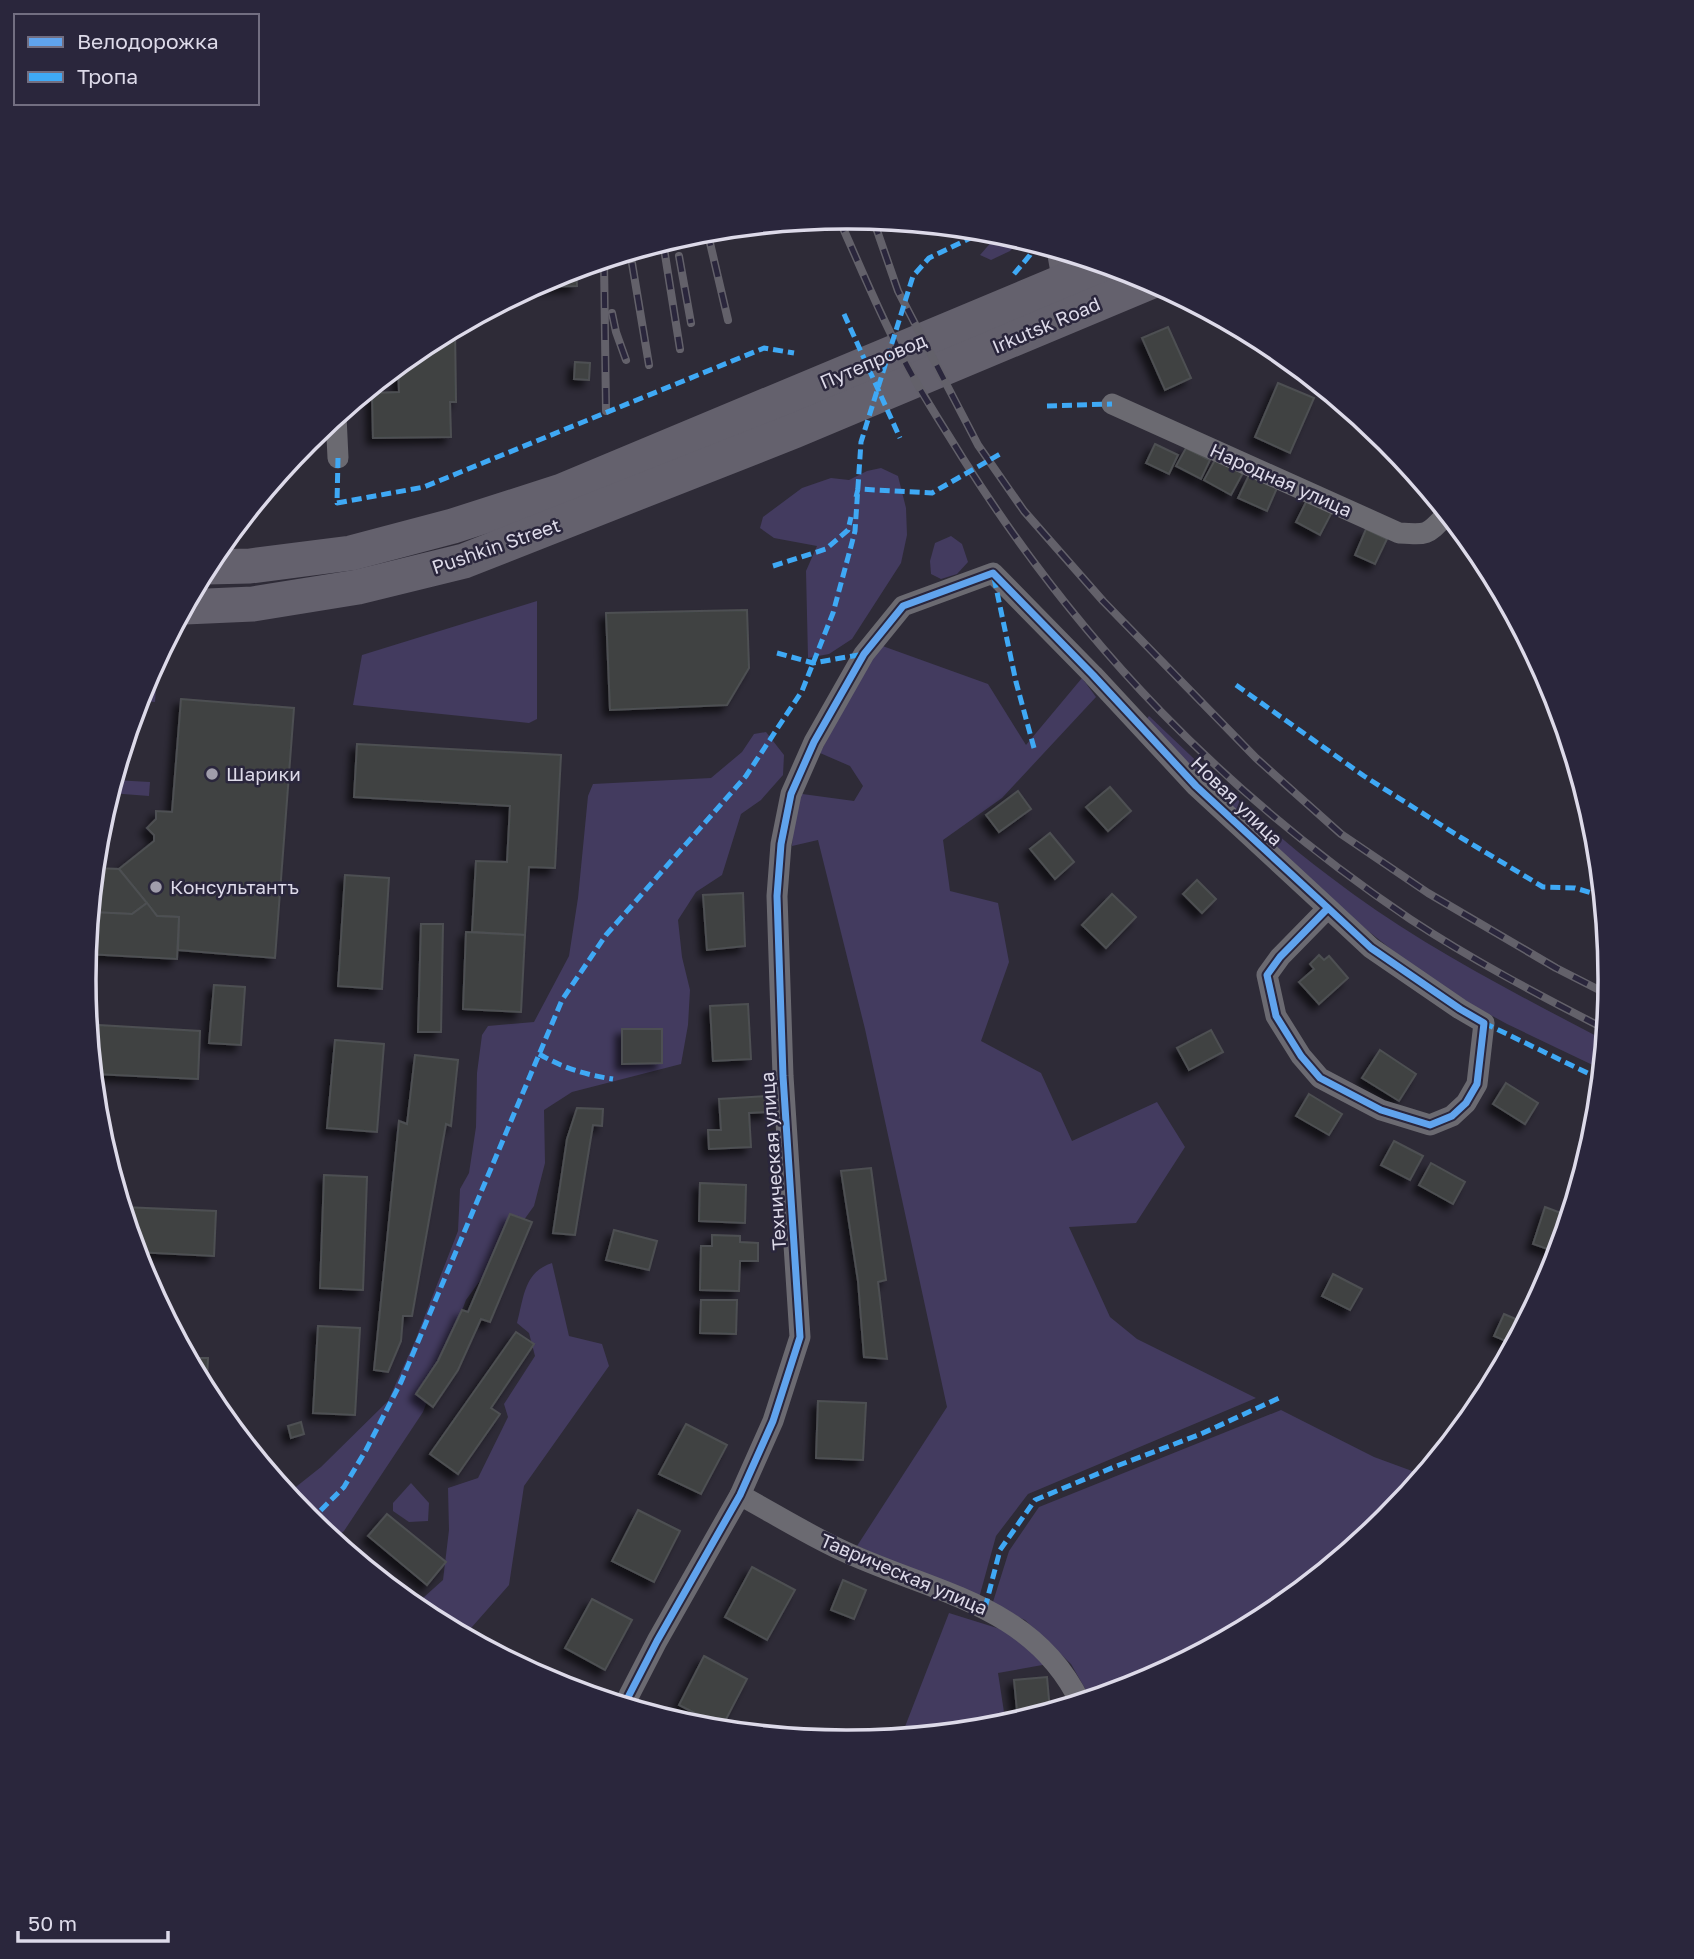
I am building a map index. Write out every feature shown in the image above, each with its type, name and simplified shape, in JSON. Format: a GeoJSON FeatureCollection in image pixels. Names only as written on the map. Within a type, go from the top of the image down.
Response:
{"type":"FeatureCollection","features":[{"type":"Feature","properties":{"kind":"main road","name":"Irkutsk Road"},"geometry":{"type":"LineString","coordinates":[[972,338],[1066,266]]}},
{"type":"Feature","properties":{"kind":"main road","name":"Irkutsk Road"},"geometry":{"type":"LineString","coordinates":[[972,338],[1135,286]]}},
{"type":"Feature","properties":{"kind":"main road","name":"Путепровод"},"geometry":{"type":"LineString","coordinates":[[780,400],[972,338]]}},
{"type":"Feature","properties":{"kind":"main road","name":"Путепровод"},"geometry":{"type":"LineString","coordinates":[[794,431],[972,338]]}},
{"type":"Feature","properties":{"kind":"main road","name":"Pushkin Street"},"geometry":{"type":"LineString","coordinates":[[220,567],[250,566],[351,553],[453,526],[562,491],[780,400]]}},
{"type":"Feature","properties":{"kind":"main road","name":"Pushkin Street"},"geometry":{"type":"LineString","coordinates":[[196,607],[253,604],[358,587],[464,561],[794,431]]}},
{"type":"Feature","properties":{"kind":"street","name":"Народная улица"},"geometry":{"type":"LineString","coordinates":[[1112,404],[1399,533],[1417,535],[1431,531],[1441,520]]}},
{"type":"Feature","properties":{"kind":"street"},"geometry":{"type":"LineString","coordinates":[[337,430],[338,458]]}},
{"type":"Feature","properties":{"kind":"street","name":"Техническая улица"},"geometry":{"type":"LineString","coordinates":[[628,1697],[656,1641],[740,1495],[773,1420],[800,1337],[776,896],[781,844],[791,794],[814,742],[864,654],[903,606],[993,573]]}},
{"type":"Feature","properties":{"kind":"street","name":"Новая улица"},"geometry":{"type":"LineString","coordinates":[[993,573],[1196,786],[1328,908],[1371,948],[1484,1023],[1477,1084],[1466,1103],[1452,1116],[1430,1125],[1381,1110],[1320,1078],[1301,1056],[1276,1016],[1268,975],[1280,957],[1328,908]]}},
{"type":"Feature","properties":{"kind":"street","name":"Таврическая улица"},"geometry":{"type":"LineString","coordinates":[[740,1495],[840,1549],[985,1608],[1035,1642],[1057,1667],[1075,1694]]}},
{"type":"Feature","properties":{"kind":"shaded area"},"geometry":{"type":"Polygon","coordinates":[[[991,243],[1013,248],[991,260],[980,255],[991,243]]]}},
{"type":"Feature","properties":{"kind":"shaded area"},"geometry":{"type":"Polygon","coordinates":[[[881,468],[898,476],[906,508],[907,535],[901,563],[852,639],[829,654],[808,658],[806,571],[817,546],[774,538],[760,528],[763,517],[802,488],[831,478],[849,480],[867,471],[881,468]]]}},
{"type":"Feature","properties":{"kind":"shaded area"},"geometry":{"type":"Polygon","coordinates":[[[951,536],[962,544],[968,562],[957,574],[941,579],[931,574],[930,561],[935,543],[951,536]]]}},
{"type":"Feature","properties":{"kind":"shaded area"},"geometry":{"type":"Polygon","coordinates":[[[537,601],[537,719],[529,723],[353,705],[362,655],[537,601]]]}},
{"type":"Feature","properties":{"kind":"shaded area"},"geometry":{"type":"Polygon","coordinates":[[[877,644],[988,684],[1026,745],[1082,678],[1096,697],[1002,798],[943,840],[950,891],[998,903],[1009,962],[981,1041],[1041,1073],[1072,1141],[1157,1102],[1185,1147],[1136,1223],[1069,1227],[1110,1317],[1137,1339],[1256,1398],[1028,1494],[996,1536],[979,1598],[857,1546],[947,1407],[865,1029],[818,840],[792,846],[795,793],[854,801],[863,786],[850,766],[820,753],[877,644]]]}},
{"type":"Feature","properties":{"kind":"shaded area"},"geometry":{"type":"Polygon","coordinates":[[[156,688],[155,702],[149,702],[156,688]]]}},
{"type":"Feature","properties":{"kind":"shaded area"},"geometry":{"type":"Polygon","coordinates":[[[1149,716],[1259,819],[1361,900],[1428,944],[1595,1035],[1592,1065],[1467,1002],[1407,962],[1279,856],[1145,721],[1149,716]]]}},
{"type":"Feature","properties":{"kind":"shaded area"},"geometry":{"type":"Polygon","coordinates":[[[766,732],[784,755],[783,775],[761,800],[741,814],[722,875],[696,892],[678,920],[682,957],[690,990],[688,1025],[681,1064],[572,1092],[544,1110],[545,1163],[534,1206],[466,1300],[423,1412],[341,1534],[295,1488],[321,1467],[388,1401],[415,1341],[458,1231],[460,1189],[469,1173],[476,1127],[477,1073],[482,1035],[488,1026],[534,1022],[569,956],[588,796],[593,784],[711,778],[742,752],[754,734],[766,732]]]}},
{"type":"Feature","properties":{"kind":"shaded area"},"geometry":{"type":"Polygon","coordinates":[[[123,781],[150,782],[149,796],[120,794],[123,781]]]}},
{"type":"Feature","properties":{"kind":"shaded area"},"geometry":{"type":"Polygon","coordinates":[[[552,1263],[569,1336],[602,1344],[609,1366],[524,1486],[509,1585],[470,1629],[422,1598],[443,1580],[449,1530],[448,1488],[478,1478],[508,1417],[504,1404],[535,1356],[529,1333],[517,1323],[530,1279],[552,1263]]]}},
{"type":"Feature","properties":{"kind":"shaded area"},"geometry":{"type":"Polygon","coordinates":[[[1281,1410],[1374,1457],[1414,1472],[1342,1544],[1264,1604],[1179,1653],[1086,1691],[1071,1664],[1025,1620],[992,1605],[1009,1551],[1039,1507],[1281,1410]]]}},
{"type":"Feature","properties":{"kind":"shaded area"},"geometry":{"type":"Polygon","coordinates":[[[411,1483],[429,1503],[428,1521],[409,1522],[393,1511],[393,1503],[411,1483]]]}},
{"type":"Feature","properties":{"kind":"shaded area"},"geometry":{"type":"Polygon","coordinates":[[[949,1613],[1013,1633],[1048,1664],[998,1673],[1004,1713],[904,1728],[949,1613]]]}},
{"type":"Feature","properties":{"kind":"building"},"geometry":{"type":"Polygon","coordinates":[[[577,280],[577,286],[559,286],[577,280]]]}},
{"type":"Feature","properties":{"kind":"building"},"geometry":{"type":"Polygon","coordinates":[[[1168,327],[1191,378],[1165,390],[1142,338],[1168,327]]]}},
{"type":"Feature","properties":{"kind":"building"},"geometry":{"type":"Polygon","coordinates":[[[455,339],[456,402],[450,402],[451,437],[373,438],[372,399],[379,393],[399,392],[398,378],[455,339]]]}},
{"type":"Feature","properties":{"kind":"building"},"geometry":{"type":"Polygon","coordinates":[[[575,362],[590,363],[589,380],[574,379],[575,362]]]}},
{"type":"Feature","properties":{"kind":"building"},"geometry":{"type":"Polygon","coordinates":[[[1278,383],[1314,398],[1290,453],[1255,437],[1278,383]]]}},
{"type":"Feature","properties":{"kind":"building"},"geometry":{"type":"Polygon","coordinates":[[[1155,444],[1178,455],[1169,474],[1146,463],[1155,444]]]}},
{"type":"Feature","properties":{"kind":"building"},"geometry":{"type":"Polygon","coordinates":[[[1186,448],[1210,460],[1201,479],[1176,466],[1186,448]]]}},
{"type":"Feature","properties":{"kind":"building"},"geometry":{"type":"Polygon","coordinates":[[[1216,458],[1243,473],[1231,495],[1204,480],[1216,458]]]}},
{"type":"Feature","properties":{"kind":"building"},"geometry":{"type":"Polygon","coordinates":[[[1249,475],[1277,488],[1267,511],[1238,498],[1249,475]]]}},
{"type":"Feature","properties":{"kind":"building"},"geometry":{"type":"Polygon","coordinates":[[[1308,498],[1333,510],[1320,535],[1296,522],[1308,498]]]}},
{"type":"Feature","properties":{"kind":"building"},"geometry":{"type":"Polygon","coordinates":[[[1366,529],[1387,539],[1375,564],[1355,555],[1366,529]]]}},
{"type":"Feature","properties":{"kind":"building"},"geometry":{"type":"Polygon","coordinates":[[[747,610],[749,668],[727,705],[610,710],[606,613],[747,610]]]}},
{"type":"Feature","properties":{"kind":"building","name":"Шарики"},"geometry":{"type":"Polygon","coordinates":[[[181,699],[294,708],[275,958],[178,950],[179,917],[157,916],[119,869],[154,841],[154,835],[147,828],[156,819],[156,811],[172,812],[181,699]]]}},
{"type":"Feature","properties":{"kind":"building"},"geometry":{"type":"Polygon","coordinates":[[[357,744],[561,755],[555,868],[529,867],[525,935],[472,932],[476,861],[507,862],[510,806],[354,797],[357,744]]]}},
{"type":"Feature","properties":{"kind":"building"},"geometry":{"type":"Polygon","coordinates":[[[1110,787],[1131,811],[1108,831],[1086,807],[1110,787]]]}},
{"type":"Feature","properties":{"kind":"building"},"geometry":{"type":"Polygon","coordinates":[[[1018,791],[1031,809],[999,832],[986,815],[1018,791]]]}},
{"type":"Feature","properties":{"kind":"building"},"geometry":{"type":"Polygon","coordinates":[[[1050,833],[1074,862],[1055,879],[1030,849],[1050,833]]]}},
{"type":"Feature","properties":{"kind":"building"},"geometry":{"type":"Polygon","coordinates":[[[105,868],[119,869],[147,903],[132,914],[100,912],[105,868]]]}},
{"type":"Feature","properties":{"kind":"building"},"geometry":{"type":"Polygon","coordinates":[[[345,875],[389,878],[382,989],[338,986],[345,875]]]}},
{"type":"Feature","properties":{"kind":"building"},"geometry":{"type":"Polygon","coordinates":[[[1197,880],[1216,899],[1202,913],[1183,894],[1197,880]]]}},
{"type":"Feature","properties":{"kind":"building"},"geometry":{"type":"Polygon","coordinates":[[[743,893],[745,946],[707,950],[703,895],[743,893]]]}},
{"type":"Feature","properties":{"kind":"building"},"geometry":{"type":"Polygon","coordinates":[[[1112,894],[1136,917],[1106,948],[1082,925],[1112,894]]]}},
{"type":"Feature","properties":{"kind":"building"},"geometry":{"type":"Polygon","coordinates":[[[147,903],[157,916],[179,917],[177,959],[97,955],[100,912],[132,914],[147,903]]]}},
{"type":"Feature","properties":{"kind":"building"},"geometry":{"type":"Polygon","coordinates":[[[421,924],[443,924],[441,1032],[418,1032],[421,924]]]}},
{"type":"Feature","properties":{"kind":"building"},"geometry":{"type":"Polygon","coordinates":[[[466,932],[525,935],[521,1012],[463,1009],[466,932]]]}},
{"type":"Feature","properties":{"kind":"building"},"geometry":{"type":"Polygon","coordinates":[[[1319,955],[1324,960],[1329,956],[1348,978],[1319,1004],[1299,982],[1314,969],[1310,964],[1319,955]]]}},
{"type":"Feature","properties":{"kind":"building"},"geometry":{"type":"Polygon","coordinates":[[[214,985],[245,987],[241,1045],[209,1043],[214,985]]]}},
{"type":"Feature","properties":{"kind":"building"},"geometry":{"type":"Polygon","coordinates":[[[748,1004],[751,1059],[713,1061],[710,1006],[748,1004]]]}},
{"type":"Feature","properties":{"kind":"building"},"geometry":{"type":"Polygon","coordinates":[[[98,1027],[200,1031],[198,1079],[103,1074],[98,1027]]]}},
{"type":"Feature","properties":{"kind":"building"},"geometry":{"type":"Polygon","coordinates":[[[622,1029],[662,1029],[662,1063],[622,1064],[622,1029]]]}},
{"type":"Feature","properties":{"kind":"building"},"geometry":{"type":"Polygon","coordinates":[[[1211,1030],[1223,1052],[1189,1070],[1177,1048],[1211,1030]]]}},
{"type":"Feature","properties":{"kind":"building"},"geometry":{"type":"Polygon","coordinates":[[[335,1040],[384,1044],[377,1132],[327,1128],[335,1040]]]}},
{"type":"Feature","properties":{"kind":"building"},"geometry":{"type":"Polygon","coordinates":[[[1380,1050],[1416,1074],[1399,1101],[1362,1078],[1380,1050]]]}},
{"type":"Feature","properties":{"kind":"building"},"geometry":{"type":"Polygon","coordinates":[[[415,1055],[458,1060],[451,1126],[446,1124],[412,1316],[403,1316],[401,1341],[388,1372],[374,1370],[399,1121],[407,1124],[415,1055]]]}},
{"type":"Feature","properties":{"kind":"building"},"geometry":{"type":"Polygon","coordinates":[[[1506,1083],[1538,1103],[1525,1124],[1493,1104],[1506,1083]]]}},
{"type":"Feature","properties":{"kind":"building"},"geometry":{"type":"Polygon","coordinates":[[[1309,1094],[1342,1114],[1329,1135],[1296,1116],[1309,1094]]]}},
{"type":"Feature","properties":{"kind":"building"},"geometry":{"type":"Polygon","coordinates":[[[767,1096],[768,1112],[749,1113],[751,1147],[709,1149],[708,1130],[721,1130],[719,1099],[767,1096]]]}},
{"type":"Feature","properties":{"kind":"building"},"geometry":{"type":"Polygon","coordinates":[[[577,1108],[603,1109],[602,1126],[593,1125],[575,1235],[553,1233],[567,1139],[577,1108]]]}},
{"type":"Feature","properties":{"kind":"building"},"geometry":{"type":"Polygon","coordinates":[[[1394,1141],[1423,1156],[1410,1180],[1381,1165],[1394,1141]]]}},
{"type":"Feature","properties":{"kind":"building"},"geometry":{"type":"Polygon","coordinates":[[[1431,1163],[1465,1182],[1453,1204],[1419,1185],[1431,1163]]]}},
{"type":"Feature","properties":{"kind":"building"},"geometry":{"type":"Polygon","coordinates":[[[871,1168],[886,1280],[878,1282],[887,1359],[864,1357],[858,1281],[841,1171],[871,1168]]]}},
{"type":"Feature","properties":{"kind":"building"},"geometry":{"type":"Polygon","coordinates":[[[324,1175],[367,1177],[363,1290],[320,1288],[324,1175]]]}},
{"type":"Feature","properties":{"kind":"building"},"geometry":{"type":"Polygon","coordinates":[[[700,1183],[746,1185],[745,1223],[699,1221],[700,1183]]]}},
{"type":"Feature","properties":{"kind":"building"},"geometry":{"type":"Polygon","coordinates":[[[132,1207],[216,1211],[214,1256],[148,1253],[132,1207]]]}},
{"type":"Feature","properties":{"kind":"building"},"geometry":{"type":"Polygon","coordinates":[[[1545,1207],[1560,1213],[1548,1249],[1533,1244],[1545,1207]]]}},
{"type":"Feature","properties":{"kind":"building"},"geometry":{"type":"Polygon","coordinates":[[[510,1214],[532,1222],[490,1322],[481,1319],[458,1370],[433,1407],[416,1394],[438,1361],[462,1310],[468,1312],[510,1214]]]}},
{"type":"Feature","properties":{"kind":"building"},"geometry":{"type":"Polygon","coordinates":[[[614,1230],[657,1241],[649,1270],[606,1260],[614,1230]]]}},
{"type":"Feature","properties":{"kind":"building"},"geometry":{"type":"Polygon","coordinates":[[[712,1235],[740,1236],[740,1242],[758,1243],[758,1261],[740,1261],[739,1291],[700,1290],[701,1246],[712,1246],[712,1235]]]}},
{"type":"Feature","properties":{"kind":"building"},"geometry":{"type":"Polygon","coordinates":[[[1333,1274],[1362,1289],[1350,1310],[1322,1296],[1333,1274]]]}},
{"type":"Feature","properties":{"kind":"building"},"geometry":{"type":"Polygon","coordinates":[[[701,1300],[737,1300],[736,1334],[700,1333],[701,1300]]]}},
{"type":"Feature","properties":{"kind":"building"},"geometry":{"type":"Polygon","coordinates":[[[1504,1314],[1516,1319],[1505,1341],[1494,1336],[1504,1314]]]}},
{"type":"Feature","properties":{"kind":"building"},"geometry":{"type":"Polygon","coordinates":[[[318,1326],[360,1328],[355,1415],[313,1413],[318,1326]]]}},
{"type":"Feature","properties":{"kind":"building"},"geometry":{"type":"Polygon","coordinates":[[[516,1332],[534,1344],[491,1408],[500,1414],[458,1474],[430,1454],[516,1332]]]}},
{"type":"Feature","properties":{"kind":"building"},"geometry":{"type":"Polygon","coordinates":[[[199,1358],[208,1358],[207,1372],[199,1358]]]}},
{"type":"Feature","properties":{"kind":"building"},"geometry":{"type":"Polygon","coordinates":[[[818,1401],[866,1403],[863,1460],[816,1458],[818,1401]]]}},
{"type":"Feature","properties":{"kind":"building"},"geometry":{"type":"Polygon","coordinates":[[[301,1422],[304,1434],[291,1438],[288,1426],[301,1422]]]}},
{"type":"Feature","properties":{"kind":"building"},"geometry":{"type":"Polygon","coordinates":[[[686,1424],[727,1445],[701,1494],[659,1474],[686,1424]]]}},
{"type":"Feature","properties":{"kind":"building"},"geometry":{"type":"Polygon","coordinates":[[[638,1510],[680,1531],[654,1582],[612,1561],[638,1510]]]}},
{"type":"Feature","properties":{"kind":"building"},"geometry":{"type":"Polygon","coordinates":[[[387,1514],[446,1562],[427,1585],[368,1536],[387,1514]]]}},
{"type":"Feature","properties":{"kind":"building"},"geometry":{"type":"Polygon","coordinates":[[[752,1567],[795,1590],[767,1640],[725,1617],[752,1567]]]}},
{"type":"Feature","properties":{"kind":"building"},"geometry":{"type":"Polygon","coordinates":[[[843,1580],[866,1590],[854,1619],[831,1610],[843,1580]]]}},
{"type":"Feature","properties":{"kind":"building"},"geometry":{"type":"Polygon","coordinates":[[[592,1599],[632,1620],[605,1670],[565,1648],[592,1599]]]}},
{"type":"Feature","properties":{"kind":"building"},"geometry":{"type":"Polygon","coordinates":[[[704,1656],[747,1679],[726,1720],[700,1716],[679,1705],[704,1656]]]}},
{"type":"Feature","properties":{"kind":"building"},"geometry":{"type":"Polygon","coordinates":[[[1047,1677],[1049,1702],[1017,1711],[1014,1680],[1047,1677]]]}},
{"type":"Feature","properties":{"kind":"railway"},"geometry":{"type":"LineString","coordinates":[[843,229],[905,362],[962,457],[1056,591],[1107,653],[1161,712],[1279,821],[1343,871],[1457,949],[1596,1024]]}},
{"type":"Feature","properties":{"kind":"railway"},"geometry":{"type":"LineString","coordinates":[[877,230],[898,291],[978,445],[1024,511],[1103,601],[1256,758],[1341,834],[1428,893],[1598,989]]}},
{"type":"Feature","properties":{"kind":"railway"},"geometry":{"type":"LineString","coordinates":[[710,242],[728,320]]}},
{"type":"Feature","properties":{"kind":"railway"},"geometry":{"type":"LineString","coordinates":[[664,251],[680,349]]}},
{"type":"Feature","properties":{"kind":"railway"},"geometry":{"type":"LineString","coordinates":[[679,256],[691,323]]}},
{"type":"Feature","properties":{"kind":"railway"},"geometry":{"type":"LineString","coordinates":[[632,263],[649,365]]}},
{"type":"Feature","properties":{"kind":"railway"},"geometry":{"type":"LineString","coordinates":[[604,270],[606,411]]}},
{"type":"Feature","properties":{"kind":"railway"},"geometry":{"type":"LineString","coordinates":[[612,313],[626,360]]}},
{"type":"Feature","properties":{"kind":"marked path"},"geometry":{"type":"LineString","coordinates":[[319,1512],[344,1487],[401,1382],[562,1000],[606,935],[746,776],[802,691],[833,613],[850,550],[855,531],[861,442],[913,276],[929,258],[969,239]]}},
{"type":"Feature","properties":{"kind":"marked path"},"geometry":{"type":"LineString","coordinates":[[1014,274],[1031,252]]}},
{"type":"Feature","properties":{"kind":"marked path"},"geometry":{"type":"LineString","coordinates":[[844,314],[900,438]]}},
{"type":"Feature","properties":{"kind":"marked path"},"geometry":{"type":"LineString","coordinates":[[338,458],[337,503],[424,487],[764,348],[794,353]]}},
{"type":"Feature","properties":{"kind":"marked path"},"geometry":{"type":"LineString","coordinates":[[1047,406],[1112,404]]}},
{"type":"Feature","properties":{"kind":"marked path"},"geometry":{"type":"LineString","coordinates":[[856,497],[858,489],[932,493],[1000,454]]}},
{"type":"Feature","properties":{"kind":"marked path"},"geometry":{"type":"LineString","coordinates":[[773,566],[826,549],[848,530],[851,517]]}},
{"type":"Feature","properties":{"kind":"marked path"},"geometry":{"type":"LineString","coordinates":[[994,578],[1016,682],[1034,748]]}},
{"type":"Feature","properties":{"kind":"marked path"},"geometry":{"type":"LineString","coordinates":[[777,653],[813,663],[864,654]]}},
{"type":"Feature","properties":{"kind":"marked path"},"geometry":{"type":"LineString","coordinates":[[1236,685],[1364,776],[1543,887],[1575,888],[1592,893]]}},
{"type":"Feature","properties":{"kind":"marked path"},"geometry":{"type":"LineString","coordinates":[[1484,1023],[1591,1075]]}},
{"type":"Feature","properties":{"kind":"marked path"},"geometry":{"type":"LineString","coordinates":[[539,1054],[575,1070],[613,1079]]}},
{"type":"Feature","properties":{"kind":"marked path"},"geometry":{"type":"LineString","coordinates":[[985,1608],[1000,1550],[1035,1500],[1201,1434],[1279,1398]]}},
{"type":"Feature","properties":{"kind":"cycle path"},"geometry":{"type":"LineString","coordinates":[[628,1697],[740,1495],[773,1421],[800,1337],[783,1076],[777,896],[781,844],[791,794],[814,742],[864,654],[903,606],[993,573],[1196,786],[1328,908]]}},
{"type":"Feature","properties":{"kind":"cycle path"},"geometry":{"type":"LineString","coordinates":[[1328,908],[1371,948],[1484,1023],[1477,1084],[1466,1103],[1452,1116],[1430,1125],[1381,1110],[1320,1078],[1301,1056],[1276,1016],[1267,975],[1280,957],[1328,908]]}},
{"type":"Feature","properties":{"kind":"place","name":"Шарики"},"geometry":{"type":"Point","coordinates":[212,774]}},
{"type":"Feature","properties":{"kind":"place","name":"Консультантъ"},"geometry":{"type":"Point","coordinates":[156,887]}}]}
